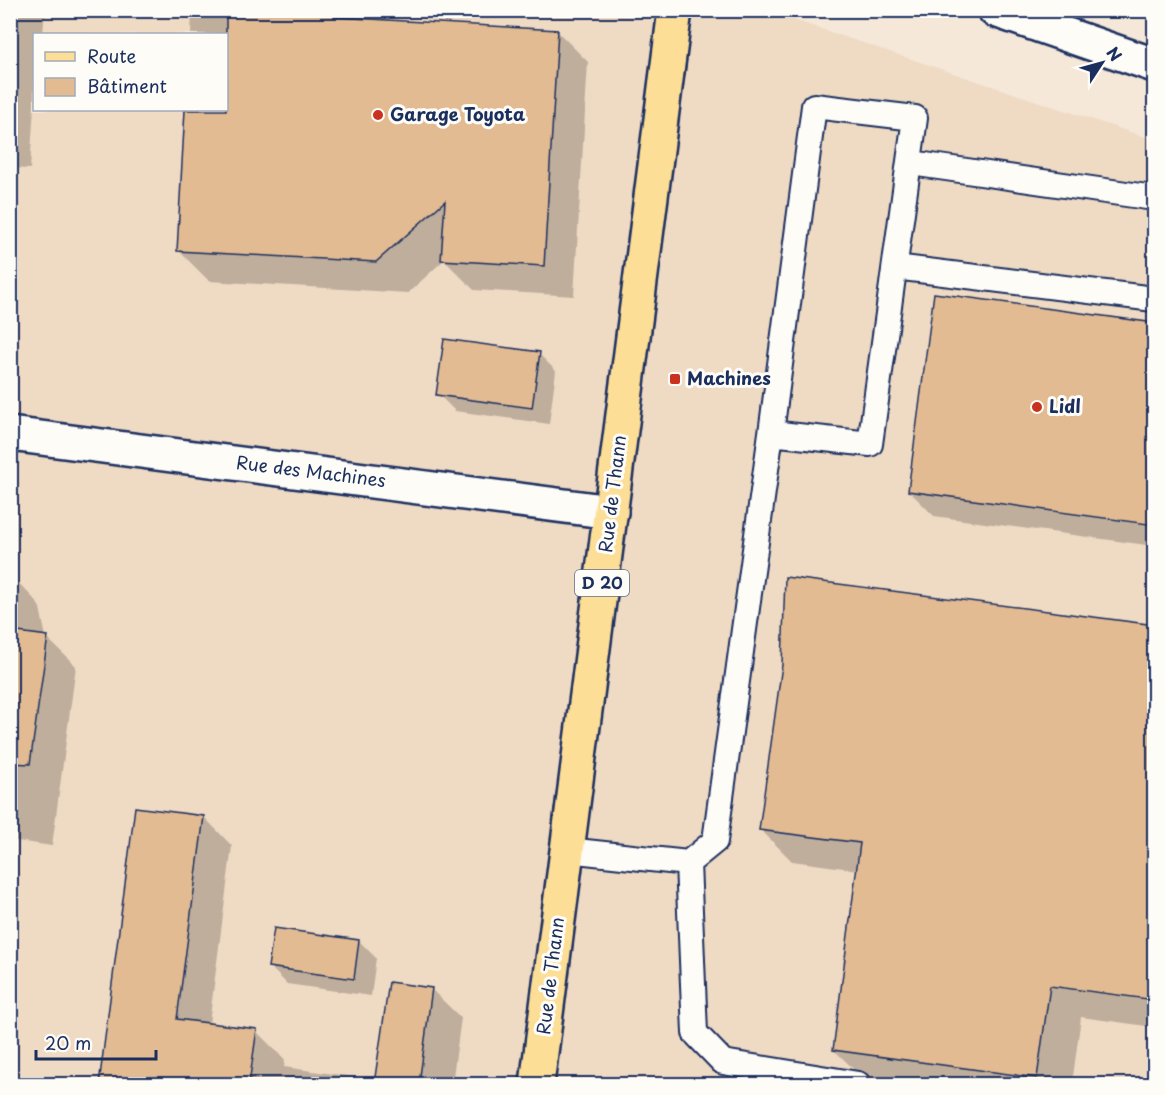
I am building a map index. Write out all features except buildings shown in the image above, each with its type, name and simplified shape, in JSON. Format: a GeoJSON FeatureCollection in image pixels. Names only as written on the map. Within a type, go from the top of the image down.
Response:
{"type":"FeatureCollection","features":[{"type":"Feature","properties":{"kind":"main road","name":"Rue de Thann"},"geometry":{"type":"LineString","coordinates":[[537,1084],[675,10]]}},
{"type":"Feature","properties":{"kind":"street"},"geometry":{"type":"LineString","coordinates":[[995,10],[1155,65]]}},
{"type":"Feature","properties":{"kind":"street","name":"Rue des Machines"},"geometry":{"type":"LineString","coordinates":[[10,434],[611,512]]}},
{"type":"Feature","properties":{"kind":"lane"},"geometry":{"type":"LineString","coordinates":[[567,850],[688,863],[715,842],[814,106],[915,118],[911,163],[870,444],[771,433]]}},
{"type":"Feature","properties":{"kind":"lane"},"geometry":{"type":"LineString","coordinates":[[911,163],[1155,198]]}},
{"type":"Feature","properties":{"kind":"lane"},"geometry":{"type":"LineString","coordinates":[[895,267],[1155,299]]}},
{"type":"Feature","properties":{"kind":"lane"},"geometry":{"type":"LineString","coordinates":[[688,863],[695,1033],[723,1062],[858,1084]]}},
{"type":"Feature","properties":{"kind":"shaded area"},"geometry":{"type":"Polygon","coordinates":[[[10,11],[767,11],[1154,140],[1154,1084],[11,1084],[10,11]]]}},
{"type":"Feature","properties":{"kind":"place","name":"Garage Toyota"},"geometry":{"type":"Point","coordinates":[378,115]}},
{"type":"Feature","properties":{"kind":"place","name":"Machines"},"geometry":{"type":"Point","coordinates":[675,379]}},
{"type":"Feature","properties":{"kind":"place","name":"Lidl"},"geometry":{"type":"Point","coordinates":[1037,407]}}]}
